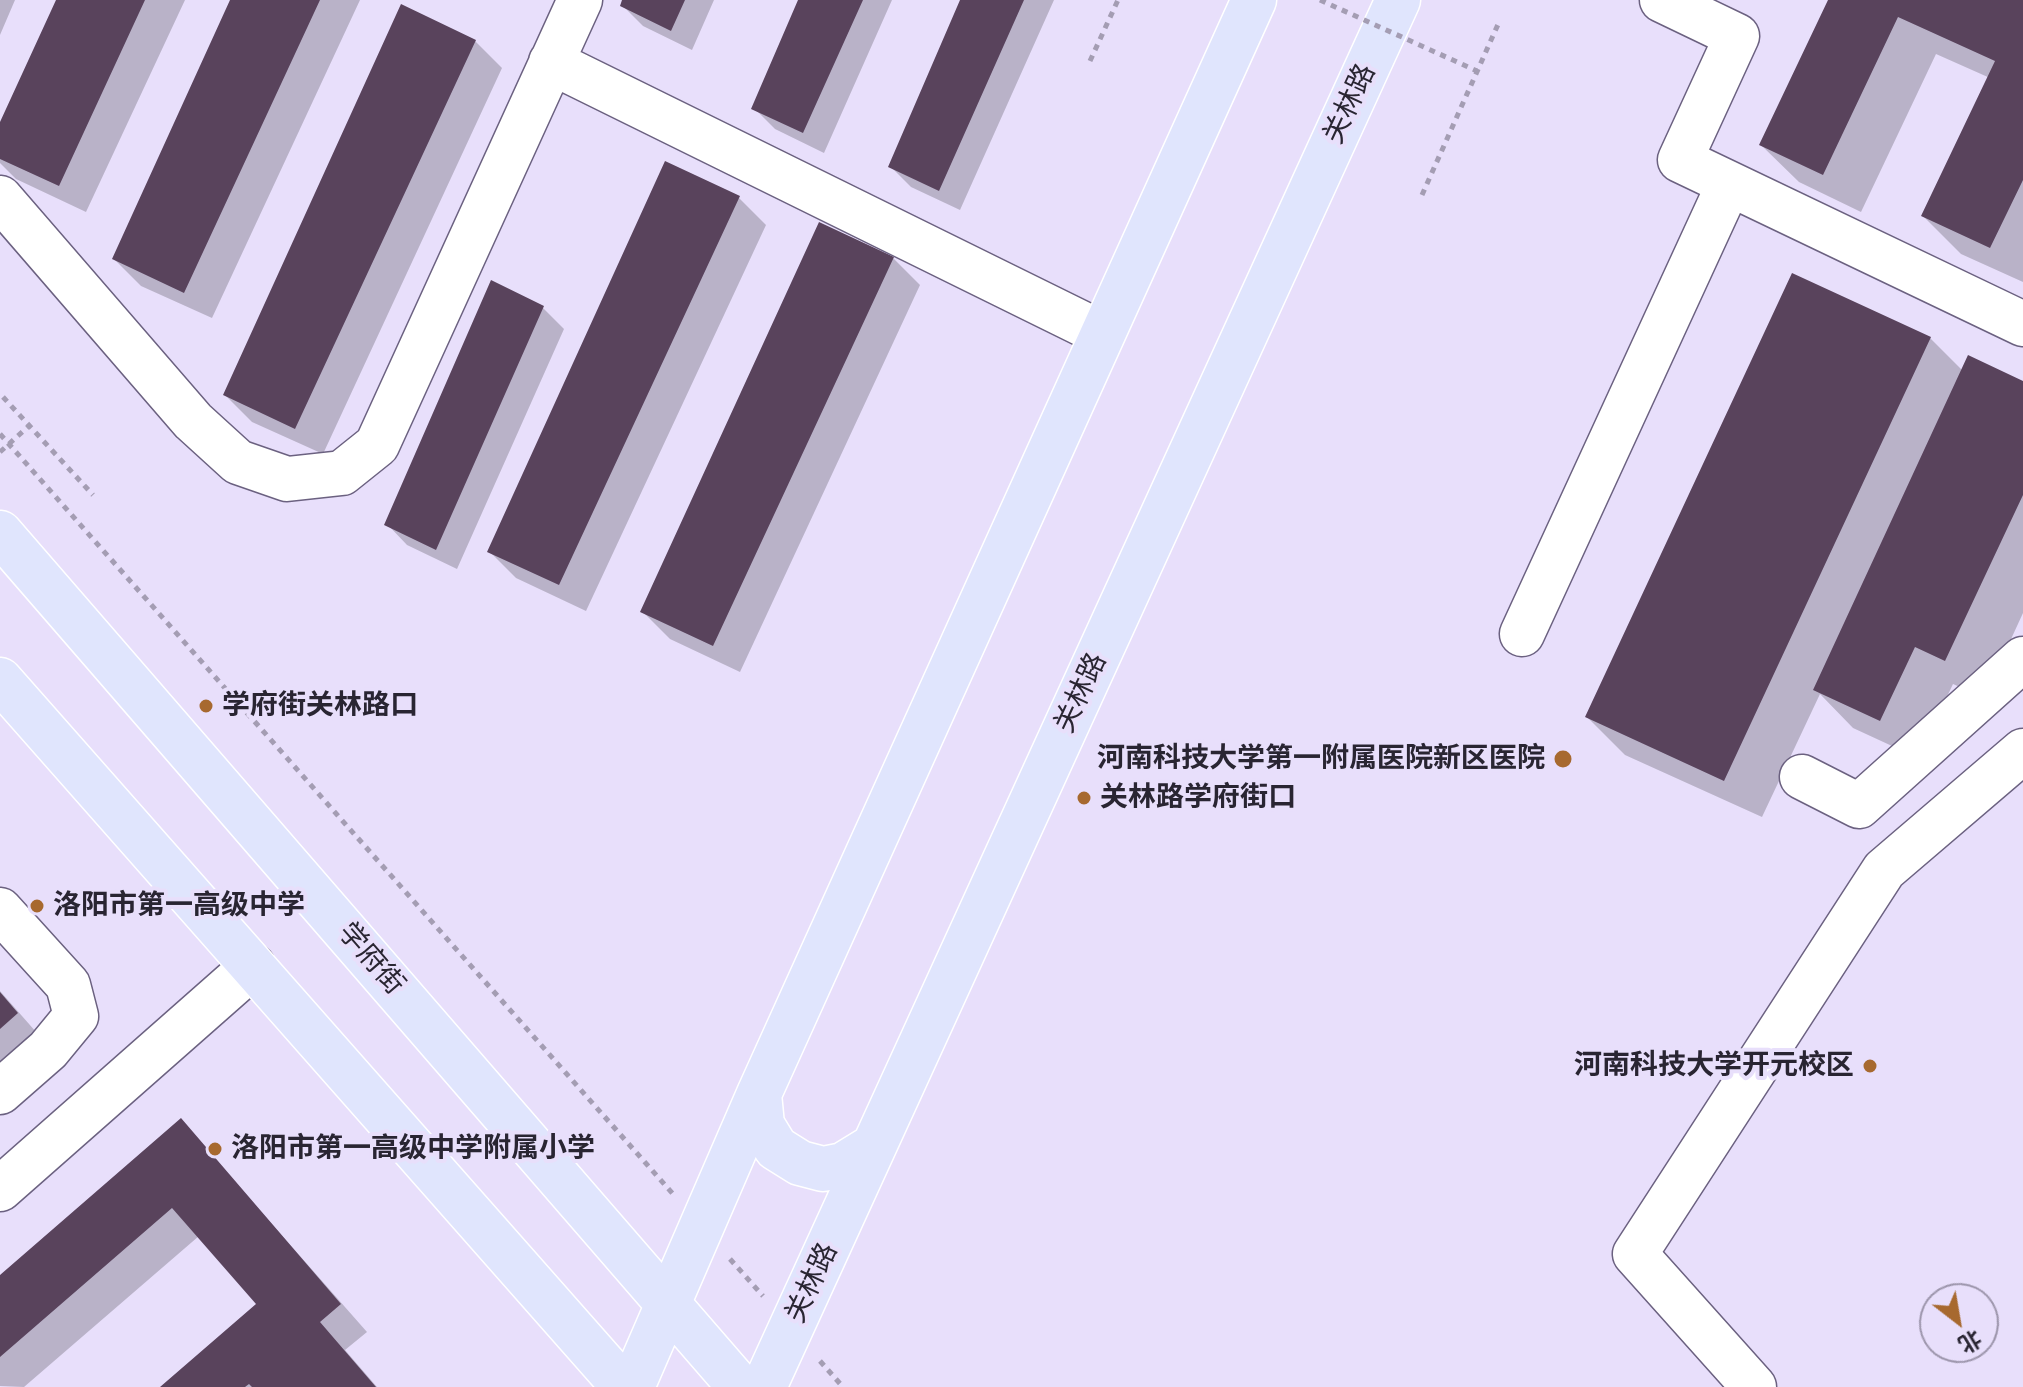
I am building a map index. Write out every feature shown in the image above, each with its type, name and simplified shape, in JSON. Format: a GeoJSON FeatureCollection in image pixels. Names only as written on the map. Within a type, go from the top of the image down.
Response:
{"type":"FeatureCollection","features":[{"type":"Feature","properties":{"kind":"main road"},"geometry":{"type":"LineString","coordinates":[[632,1387],[667,1300],[759,1094],[1254,0]]}},
{"type":"Feature","properties":{"kind":"main road","name":"关林路"},"geometry":{"type":"LineString","coordinates":[[764,1387],[1398,0]]}},
{"type":"Feature","properties":{"kind":"main road","name":"学府街"},"geometry":{"type":"LineString","coordinates":[[0,533],[740,1387]]}},
{"type":"Feature","properties":{"kind":"main road"},"geometry":{"type":"LineString","coordinates":[[0,680],[624,1387]]}},
{"type":"Feature","properties":{"kind":"main road"},"geometry":{"type":"LineString","coordinates":[[759,1094],[762,1125],[776,1148],[800,1163],[823,1169],[843,1165],[874,1146]]}},
{"type":"Feature","properties":{"kind":"lane"},"geometry":{"type":"LineString","coordinates":[[0,198],[193,421],[238,462],[287,479],[342,473],[377,445],[580,0]]}},
{"type":"Feature","properties":{"kind":"lane"},"geometry":{"type":"LineString","coordinates":[[1662,0],[1737,36],[1680,160],[2023,324]]}},
{"type":"Feature","properties":{"kind":"lane"},"geometry":{"type":"LineString","coordinates":[[551,62],[1101,333]]}},
{"type":"Feature","properties":{"kind":"lane"},"geometry":{"type":"LineString","coordinates":[[1522,634],[1729,184]]}},
{"type":"Feature","properties":{"kind":"lane"},"geometry":{"type":"LineString","coordinates":[[1802,777],[1859,806],[2023,659]]}},
{"type":"Feature","properties":{"kind":"lane"},"geometry":{"type":"LineString","coordinates":[[1754,1387],[1635,1254],[1884,870],[2023,751]]}},
{"type":"Feature","properties":{"kind":"lane"},"geometry":{"type":"LineString","coordinates":[[0,910],[68,985],[76,1016],[48,1050],[0,1092]]}},
{"type":"Feature","properties":{"kind":"lane"},"geometry":{"type":"LineString","coordinates":[[0,1189],[253,966]]}},
{"type":"Feature","properties":{"kind":"path"},"geometry":{"type":"LineString","coordinates":[[1090,61],[1118,0]]}},
{"type":"Feature","properties":{"kind":"path"},"geometry":{"type":"LineString","coordinates":[[1320,0],[1477,71]]}},
{"type":"Feature","properties":{"kind":"path"},"geometry":{"type":"LineString","coordinates":[[1422,195],[1500,20]]}},
{"type":"Feature","properties":{"kind":"path"},"geometry":{"type":"LineString","coordinates":[[3,397],[93,495]]}},
{"type":"Feature","properties":{"kind":"path"},"geometry":{"type":"LineString","coordinates":[[0,452],[29,426]]}},
{"type":"Feature","properties":{"kind":"path"},"geometry":{"type":"LineString","coordinates":[[0,434],[843,1387]]}},
{"type":"Feature","properties":{"kind":"building"},"geometry":{"type":"Polygon","coordinates":[[[56,0],[145,0],[59,186],[0,159],[0,122],[56,0]]]}},
{"type":"Feature","properties":{"kind":"building"},"geometry":{"type":"Polygon","coordinates":[[[230,0],[320,0],[184,293],[112,259],[230,0]]]}},
{"type":"Feature","properties":{"kind":"building"},"geometry":{"type":"Polygon","coordinates":[[[622,0],[685,0],[671,31],[620,6],[622,0]]]}},
{"type":"Feature","properties":{"kind":"building"},"geometry":{"type":"Polygon","coordinates":[[[798,0],[863,0],[803,133],[751,109],[798,0]]]}},
{"type":"Feature","properties":{"kind":"building"},"geometry":{"type":"Polygon","coordinates":[[[960,0],[1024,0],[939,191],[888,167],[960,0]]]}},
{"type":"Feature","properties":{"kind":"building"},"geometry":{"type":"Polygon","coordinates":[[[1828,0],[2023,0],[2023,180],[1990,248],[1921,216],[1995,61],[1898,17],[1823,175],[1759,145],[1828,0]]]}},
{"type":"Feature","properties":{"kind":"building"},"geometry":{"type":"Polygon","coordinates":[[[401,4],[476,40],[295,429],[223,395],[401,4]]]}},
{"type":"Feature","properties":{"kind":"building"},"geometry":{"type":"Polygon","coordinates":[[[665,161],[740,196],[559,585],[487,552],[665,161]]]}},
{"type":"Feature","properties":{"kind":"building"},"geometry":{"type":"Polygon","coordinates":[[[819,222],[894,257],[713,646],[640,612],[819,222]]]}},
{"type":"Feature","properties":{"kind":"building"},"geometry":{"type":"Polygon","coordinates":[[[1792,273],[1931,337],[1724,781],[1585,717],[1792,273]]]}},
{"type":"Feature","properties":{"kind":"building"},"geometry":{"type":"Polygon","coordinates":[[[491,280],[544,306],[436,550],[384,525],[491,280]]]}},
{"type":"Feature","properties":{"kind":"building"},"geometry":{"type":"Polygon","coordinates":[[[1968,355],[2023,381],[2023,495],[1945,661],[1915,647],[1880,721],[1813,690],[1968,355]]]}},
{"type":"Feature","properties":{"kind":"building"},"geometry":{"type":"Polygon","coordinates":[[[0,992],[18,1013],[0,1029],[0,992]]]}},
{"type":"Feature","properties":{"kind":"building"},"geometry":{"type":"Polygon","coordinates":[[[181,1118],[341,1304],[320,1322],[376,1387],[252,1387],[249,1384],[245,1387],[160,1387],[256,1304],[172,1208],[0,1357],[0,1275],[181,1118]]]}},
{"type":"Feature","properties":{"kind":"place","name":"学府街关林路口"},"geometry":{"type":"Point","coordinates":[206,706]}},
{"type":"Feature","properties":{"kind":"place","name":"河南科技大学第一附属医院新区医院"},"geometry":{"type":"Point","coordinates":[1563,759]}},
{"type":"Feature","properties":{"kind":"place","name":"关林路学府街口"},"geometry":{"type":"Point","coordinates":[1084,798]}},
{"type":"Feature","properties":{"kind":"place","name":"洛阳市第一高级中学"},"geometry":{"type":"Point","coordinates":[37,906]}},
{"type":"Feature","properties":{"kind":"place","name":"河南科技大学开元校区"},"geometry":{"type":"Point","coordinates":[1870,1066]}},
{"type":"Feature","properties":{"kind":"place","name":"洛阳市第一高级中学附属小学"},"geometry":{"type":"Point","coordinates":[215,1149]}}]}
